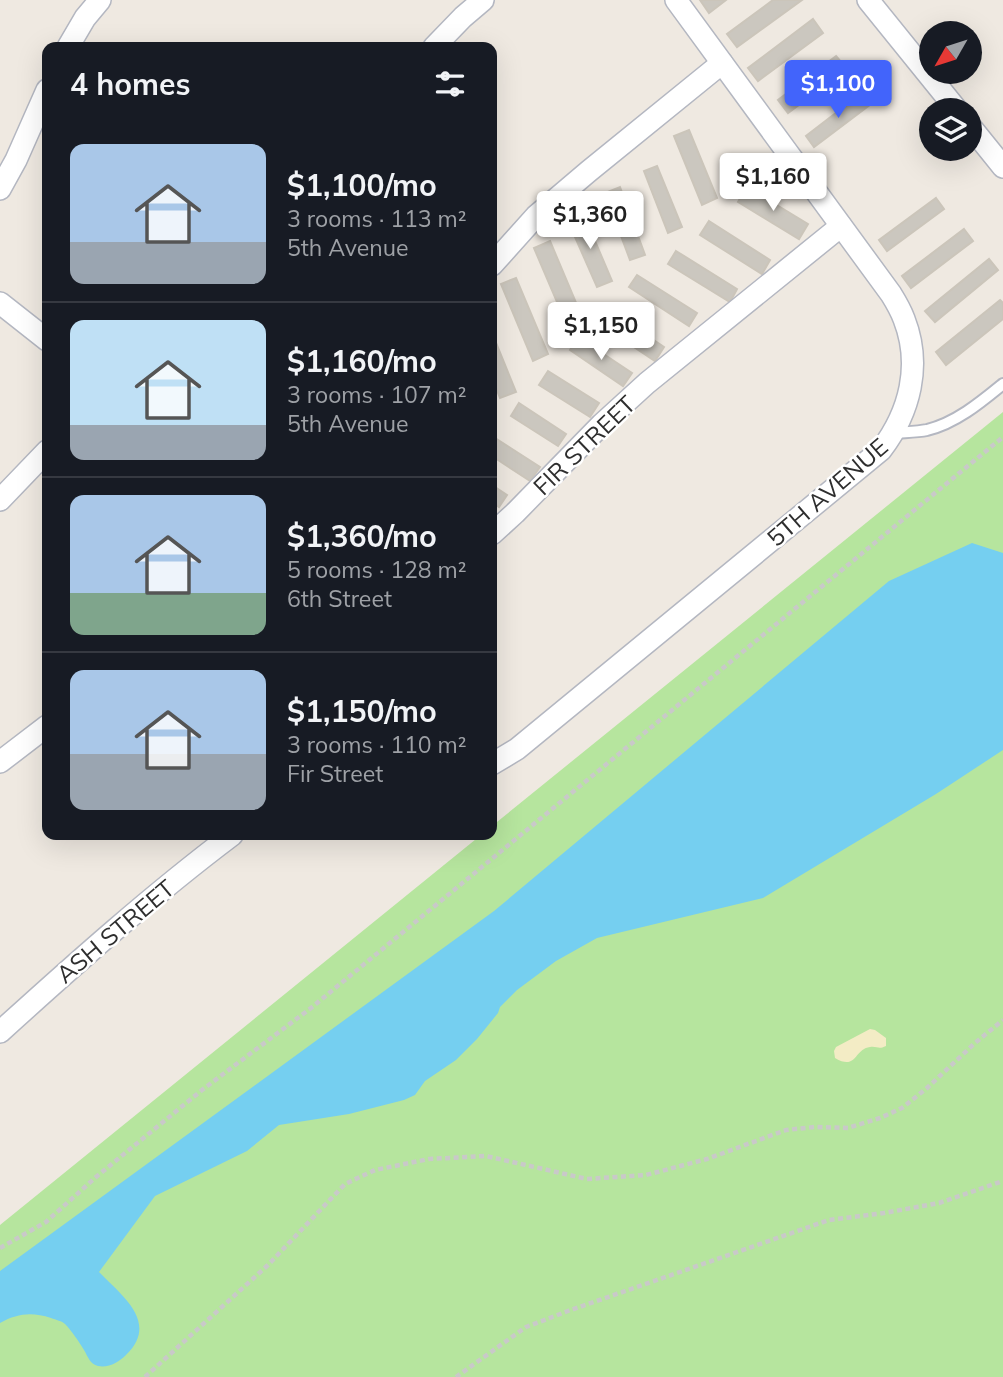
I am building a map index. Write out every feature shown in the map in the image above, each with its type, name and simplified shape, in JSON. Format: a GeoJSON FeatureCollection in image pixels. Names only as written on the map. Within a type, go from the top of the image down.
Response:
{"type":"FeatureCollection","features":[{"type":"Feature","properties":{"kind":"street"},"geometry":{"type":"LineString","coordinates":[[71,42],[100,0]]}},
{"type":"Feature","properties":{"kind":"street"},"geometry":{"type":"LineString","coordinates":[[439,42],[483,0]]}},
{"type":"Feature","properties":{"kind":"street","name":"5TH AVENUE"},"geometry":{"type":"LineString","coordinates":[[497,761],[517,749],[881,450],[894,433],[906,408],[911,385],[912,354],[905,320],[891,294],[676,0]]}},
{"type":"Feature","properties":{"kind":"street"},"geometry":{"type":"LineString","coordinates":[[868,0],[947,98]]}},
{"type":"Feature","properties":{"kind":"street"},"geometry":{"type":"LineString","coordinates":[[497,259],[536,216],[722,64]]}},
{"type":"Feature","properties":{"kind":"street"},"geometry":{"type":"LineString","coordinates":[[0,189],[42,101]]}},
{"type":"Feature","properties":{"kind":"street"},"geometry":{"type":"LineString","coordinates":[[982,141],[1003,167]]}},
{"type":"Feature","properties":{"kind":"street","name":"FIR STREET"},"geometry":{"type":"LineString","coordinates":[[497,529],[647,383],[841,226]]}},
{"type":"Feature","properties":{"kind":"street"},"geometry":{"type":"LineString","coordinates":[[0,303],[42,336]]}},
{"type":"Feature","properties":{"kind":"street"},"geometry":{"type":"LineString","coordinates":[[0,500],[42,456]]}},
{"type":"Feature","properties":{"kind":"street"},"geometry":{"type":"LineString","coordinates":[[0,762],[42,730]]}},
{"type":"Feature","properties":{"kind":"street","name":"ASH STREET"},"geometry":{"type":"LineString","coordinates":[[0,1032],[102,940],[225,840]]}},
{"type":"Feature","properties":{"kind":"lane"},"geometry":{"type":"LineString","coordinates":[[894,433],[928,430],[951,421],[1003,384]]}},
{"type":"Feature","properties":{"kind":"path"},"geometry":{"type":"LineString","coordinates":[[0,1248],[46,1222],[202,1090],[311,1009],[1003,437]]}},
{"type":"Feature","properties":{"kind":"path"},"geometry":{"type":"LineString","coordinates":[[145,1377],[268,1265],[345,1184],[375,1170],[429,1159],[486,1156],[587,1179],[646,1175],[707,1159],[786,1130],[848,1128],[902,1108],[1003,1020]]}},
{"type":"Feature","properties":{"kind":"path"},"geometry":{"type":"LineString","coordinates":[[456,1377],[526,1327],[568,1311],[830,1220],[939,1202],[1003,1181]]}},
{"type":"Feature","properties":{"kind":"green space"},"geometry":{"type":"Polygon","coordinates":[[[1003,412],[1003,1377],[0,1377],[0,1225],[475,840],[497,840],[497,822],[1003,412]]]}},
{"type":"Feature","properties":{"kind":"sand"},"geometry":{"type":"Polygon","coordinates":[[[870,1029],[886,1038],[886,1046],[865,1049],[848,1062],[835,1058],[836,1047],[870,1029]]]}},
{"type":"Feature","properties":{"kind":"water"},"geometry":{"type":"Polygon","coordinates":[[[972,543],[1003,553],[1003,750],[936,794],[763,898],[597,938],[556,961],[517,990],[500,1007],[477,1039],[456,1060],[425,1081],[415,1095],[349,1114],[279,1125],[247,1151],[155,1196],[99,1272],[126,1300],[138,1320],[136,1343],[117,1362],[102,1366],[93,1364],[68,1327],[51,1318],[25,1314],[0,1323],[0,1271],[494,911],[889,581],[972,543]]]}},
{"type":"Feature","properties":{"kind":"building"},"geometry":{"type":"Polygon","coordinates":[[[700,0],[726,0],[709,13],[700,0]]]}},
{"type":"Feature","properties":{"kind":"building"},"geometry":{"type":"Polygon","coordinates":[[[773,0],[802,0],[737,47],[727,34],[773,0]]]}},
{"type":"Feature","properties":{"kind":"building"},"geometry":{"type":"Polygon","coordinates":[[[813,19],[823,33],[758,81],[748,68],[813,19]]]}},
{"type":"Feature","properties":{"kind":"building"},"geometry":{"type":"Polygon","coordinates":[[[836,56],[847,69],[788,113],[778,100],[836,56]]]}},
{"type":"Feature","properties":{"kind":"building"},"geometry":{"type":"Polygon","coordinates":[[[862,93],[871,104],[814,147],[806,136],[862,93]]]}},
{"type":"Feature","properties":{"kind":"building"},"geometry":{"type":"Polygon","coordinates":[[[689,130],[717,198],[702,205],[674,136],[689,130]]]}},
{"type":"Feature","properties":{"kind":"building"},"geometry":{"type":"Polygon","coordinates":[[[657,166],[682,227],[668,233],[644,171],[657,166]]]}},
{"type":"Feature","properties":{"kind":"building"},"geometry":{"type":"Polygon","coordinates":[[[620,187],[645,255],[630,260],[605,193],[620,187]]]}},
{"type":"Feature","properties":{"kind":"building"},"geometry":{"type":"Polygon","coordinates":[[[747,187],[808,224],[799,239],[738,202],[747,187]]]}},
{"type":"Feature","properties":{"kind":"building"},"geometry":{"type":"Polygon","coordinates":[[[936,198],[944,209],[887,251],[879,240],[936,198]]]}},
{"type":"Feature","properties":{"kind":"building"},"geometry":{"type":"Polygon","coordinates":[[[584,215],[612,281],[597,287],[568,221],[584,215]]]}},
{"type":"Feature","properties":{"kind":"building"},"geometry":{"type":"Polygon","coordinates":[[[709,221],[770,260],[762,274],[700,235],[709,221]]]}},
{"type":"Feature","properties":{"kind":"building"},"geometry":{"type":"Polygon","coordinates":[[[964,229],[973,241],[911,288],[902,276],[964,229]]]}},
{"type":"Feature","properties":{"kind":"building"},"geometry":{"type":"Polygon","coordinates":[[[550,241],[582,317],[566,323],[534,248],[550,241]]]}},
{"type":"Feature","properties":{"kind":"building"},"geometry":{"type":"Polygon","coordinates":[[[676,251],[737,289],[730,302],[668,264],[676,251]]]}},
{"type":"Feature","properties":{"kind":"building"},"geometry":{"type":"Polygon","coordinates":[[[989,259],[998,270],[935,322],[925,311],[989,259]]]}},
{"type":"Feature","properties":{"kind":"building"},"geometry":{"type":"Polygon","coordinates":[[[637,275],[697,313],[689,326],[629,287],[637,275]]]}},
{"type":"Feature","properties":{"kind":"building"},"geometry":{"type":"Polygon","coordinates":[[[516,278],[548,354],[533,361],[501,284],[516,278]]]}},
{"type":"Feature","properties":{"kind":"building"},"geometry":{"type":"Polygon","coordinates":[[[1000,300],[1003,303],[1003,319],[946,365],[936,352],[1000,300]]]}},
{"type":"Feature","properties":{"kind":"building"},"geometry":{"type":"Polygon","coordinates":[[[605,307],[664,347],[655,361],[595,321],[605,307]]]}},
{"type":"Feature","properties":{"kind":"building"},"geometry":{"type":"Polygon","coordinates":[[[578,337],[632,373],[623,386],[570,350],[578,337]]]}},
{"type":"Feature","properties":{"kind":"building"},"geometry":{"type":"Polygon","coordinates":[[[497,345],[516,392],[500,398],[497,390],[497,345]]]}},
{"type":"Feature","properties":{"kind":"building"},"geometry":{"type":"Polygon","coordinates":[[[548,371],[599,403],[590,417],[539,385],[548,371]]]}},
{"type":"Feature","properties":{"kind":"building"},"geometry":{"type":"Polygon","coordinates":[[[519,403],[566,434],[558,446],[511,416],[519,403]]]}},
{"type":"Feature","properties":{"kind":"building"},"geometry":{"type":"Polygon","coordinates":[[[497,439],[540,467],[530,481],[497,459],[497,439]]]}},
{"type":"Feature","properties":{"kind":"building"},"geometry":{"type":"Polygon","coordinates":[[[497,488],[507,495],[499,507],[497,506],[497,488]]]}}]}
